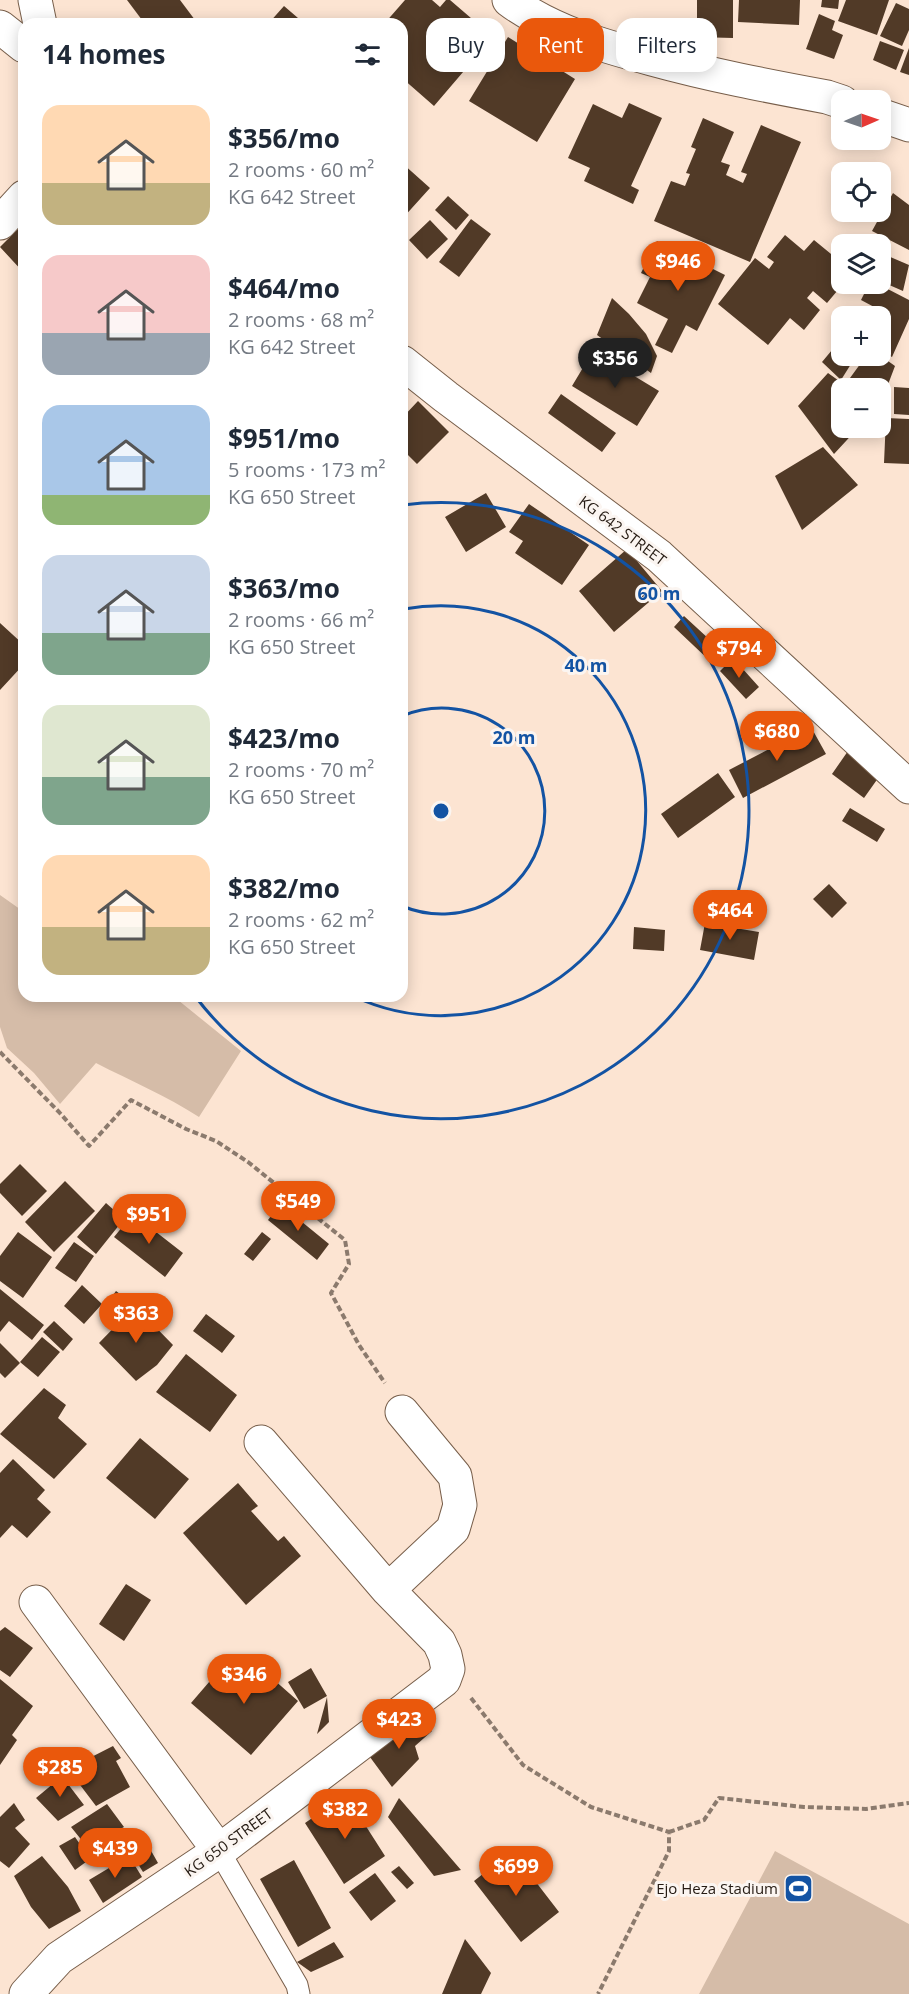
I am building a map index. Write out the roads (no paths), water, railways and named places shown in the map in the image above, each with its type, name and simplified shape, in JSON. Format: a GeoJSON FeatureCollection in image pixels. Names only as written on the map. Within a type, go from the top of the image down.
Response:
{"type":"FeatureCollection","features":[{"type":"Feature","properties":{"kind":"street"},"geometry":{"type":"LineString","coordinates":[[35,0],[39,18]]}},
{"type":"Feature","properties":{"kind":"street"},"geometry":{"type":"LineString","coordinates":[[509,0],[525,12],[598,45],[718,77],[831,99]]}},
{"type":"Feature","properties":{"kind":"street"},"geometry":{"type":"LineString","coordinates":[[0,27],[18,41]]}},
{"type":"Feature","properties":{"kind":"street"},"geometry":{"type":"LineString","coordinates":[[891,119],[909,125]]}},
{"type":"Feature","properties":{"kind":"street"},"geometry":{"type":"LineString","coordinates":[[0,223],[18,204]]}},
{"type":"Feature","properties":{"kind":"street","name":"KG 642 STREET"},"geometry":{"type":"LineString","coordinates":[[408,367],[659,556],[909,787]]}},
{"type":"Feature","properties":{"kind":"street"},"geometry":{"type":"LineString","coordinates":[[261,1442],[388,1590],[453,1529],[460,1505],[455,1476],[402,1412]]}},
{"type":"Feature","properties":{"kind":"street","name":"KG 650 STREET"},"geometry":{"type":"LineString","coordinates":[[26,1994],[59,1958],[219,1851],[444,1680],[448,1669],[439,1642],[388,1590]]}},
{"type":"Feature","properties":{"kind":"street"},"geometry":{"type":"LineString","coordinates":[[36,1602],[219,1851]]}},
{"type":"Feature","properties":{"kind":"lane"},"geometry":{"type":"LineString","coordinates":[[219,1851],[297,1985],[299,1994]]}},
{"type":"Feature","properties":{"kind":"place","name":"Ejo Heza Stadium"},"geometry":{"type":"Point","coordinates":[799,1888]}}]}
